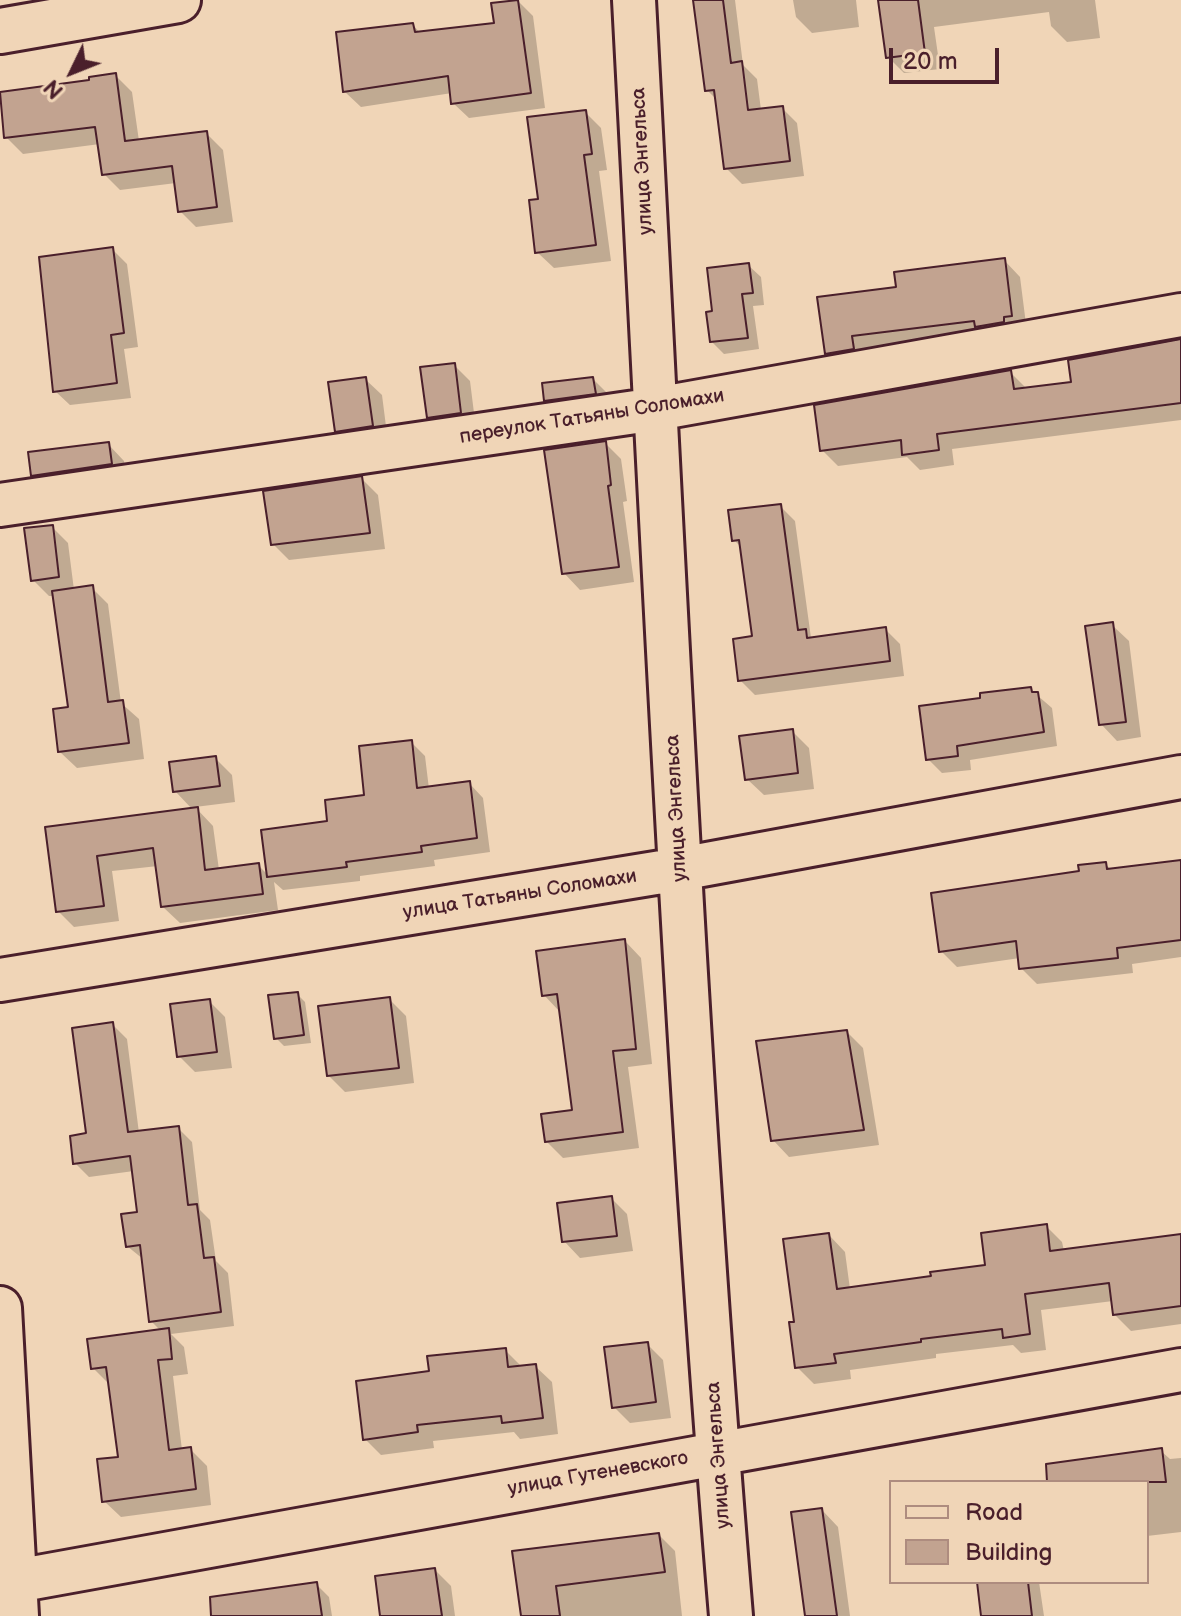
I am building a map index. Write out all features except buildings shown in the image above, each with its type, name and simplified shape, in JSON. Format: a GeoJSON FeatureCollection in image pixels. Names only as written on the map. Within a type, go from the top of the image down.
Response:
{"type":"FeatureCollection","features":[{"type":"Feature","properties":{"kind":"street"},"geometry":{"type":"LineString","coordinates":[[0,31],[178,0]]}},
{"type":"Feature","properties":{"kind":"street","name":"улица Энгельса"},"geometry":{"type":"LineString","coordinates":[[634,0],[680,869],[731,1616]]}},
{"type":"Feature","properties":{"kind":"street","name":"переулок Татьяны Соломахи"},"geometry":{"type":"LineString","coordinates":[[0,505],[656,409],[1181,315]]}},
{"type":"Feature","properties":{"kind":"street","name":"улица Татьяны Соломахи"},"geometry":{"type":"LineString","coordinates":[[0,980],[680,869],[1181,777]]}},
{"type":"Feature","properties":{"kind":"street"},"geometry":{"type":"LineString","coordinates":[[0,1308],[17,1598]]}},
{"type":"Feature","properties":{"kind":"street","name":"улица Гутеневского"},"geometry":{"type":"LineString","coordinates":[[17,1598],[718,1452],[1181,1370]]}}]}
